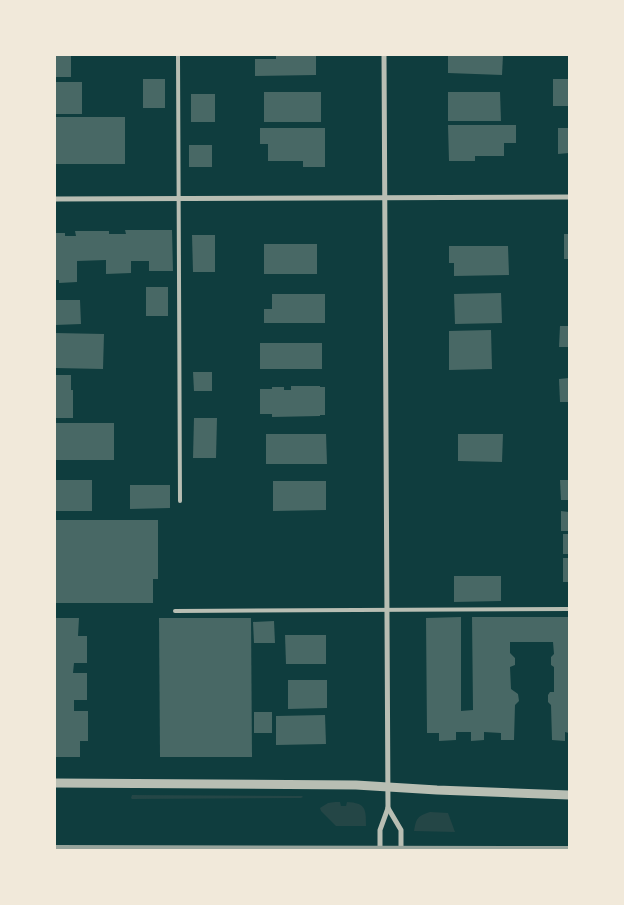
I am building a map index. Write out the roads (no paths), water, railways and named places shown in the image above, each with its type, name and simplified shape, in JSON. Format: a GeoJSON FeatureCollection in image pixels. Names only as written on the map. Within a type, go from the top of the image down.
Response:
{"type":"FeatureCollection","features":[{"type":"Feature","properties":{"kind":"street"},"geometry":{"type":"LineString","coordinates":[[380,850],[380,830],[388,808],[384,55]]}},
{"type":"Feature","properties":{"kind":"street"},"geometry":{"type":"LineString","coordinates":[[55,198],[569,197]]}},
{"type":"Feature","properties":{"kind":"street"},"geometry":{"type":"LineString","coordinates":[[55,783],[305,784],[569,795]]}},
{"type":"Feature","properties":{"kind":"street"},"geometry":{"type":"LineString","coordinates":[[388,808],[401,830],[401,850]]}},
{"type":"Feature","properties":{"kind":"lane"},"geometry":{"type":"LineString","coordinates":[[178,55],[180,501]]}},
{"type":"Feature","properties":{"kind":"lane"},"geometry":{"type":"LineString","coordinates":[[174,610],[569,609]]}},
{"type":"Feature","properties":{"kind":"railway"},"geometry":{"type":"LineString","coordinates":[[55,847],[569,848]]}}]}
